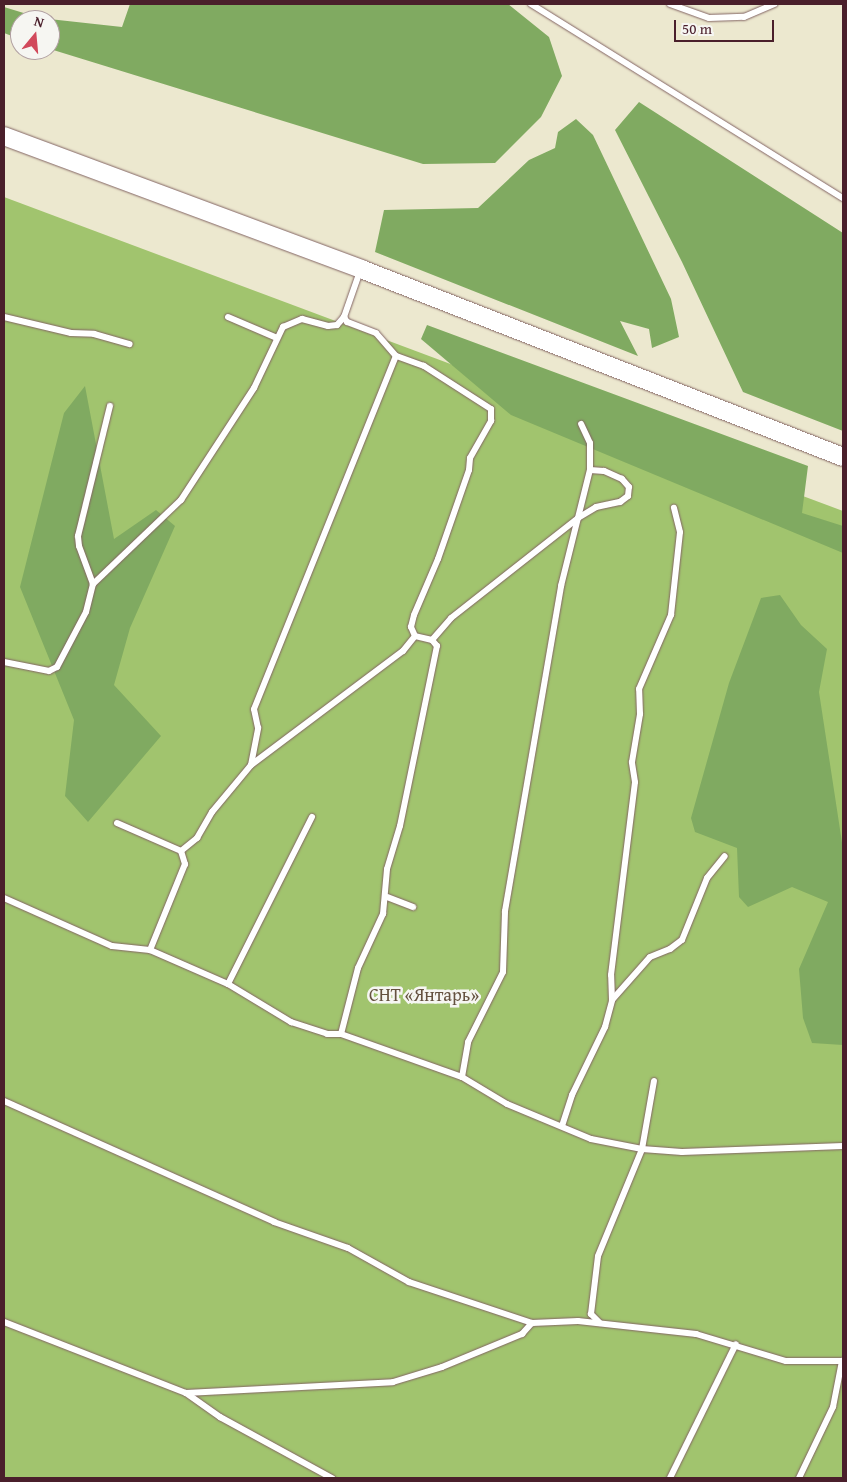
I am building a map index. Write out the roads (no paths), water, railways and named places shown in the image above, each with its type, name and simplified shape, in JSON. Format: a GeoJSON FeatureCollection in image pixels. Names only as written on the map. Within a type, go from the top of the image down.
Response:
{"type":"FeatureCollection","features":[{"type":"Feature","properties":{"kind":"main road"},"geometry":{"type":"LineString","coordinates":[[4,136],[361,270],[843,457]]}},
{"type":"Feature","properties":{"kind":"lane"},"geometry":{"type":"LineString","coordinates":[[531,4],[843,198]]}},
{"type":"Feature","properties":{"kind":"lane"},"geometry":{"type":"LineString","coordinates":[[670,4],[709,18],[744,17],[774,4]]}},
{"type":"Feature","properties":{"kind":"lane"},"geometry":{"type":"LineString","coordinates":[[4,662],[49,671],[57,666],[86,612],[93,584],[181,500],[254,388],[277,338],[288,322],[302,319],[328,326],[337,325],[344,317],[361,270]]}},
{"type":"Feature","properties":{"kind":"lane"},"geometry":{"type":"LineString","coordinates":[[4,317],[71,333],[94,334],[130,344]]}},
{"type":"Feature","properties":{"kind":"lane"},"geometry":{"type":"LineString","coordinates":[[228,317],[277,338]]}},
{"type":"Feature","properties":{"kind":"lane"},"geometry":{"type":"LineString","coordinates":[[344,317],[346,322],[376,333],[396,356],[424,366],[491,409],[491,421],[470,458],[469,470],[438,559],[414,614],[411,627],[415,636]]}},
{"type":"Feature","properties":{"kind":"lane"},"geometry":{"type":"LineString","coordinates":[[251,765],[258,728],[254,709],[396,356]]}},
{"type":"Feature","properties":{"kind":"lane"},"geometry":{"type":"LineString","coordinates":[[93,584],[79,546],[78,536],[110,406]]}},
{"type":"Feature","properties":{"kind":"lane"},"geometry":{"type":"LineString","coordinates":[[462,1077],[468,1042],[503,972],[504,911],[561,586],[590,470],[590,443],[581,424]]}},
{"type":"Feature","properties":{"kind":"lane"},"geometry":{"type":"LineString","coordinates":[[432,640],[451,618],[578,518],[596,507],[620,502],[628,496],[629,486],[622,479],[604,471],[590,470]]}},
{"type":"Feature","properties":{"kind":"lane"},"geometry":{"type":"LineString","coordinates":[[562,1126],[572,1095],[606,1027],[612,1000],[611,975],[635,782],[632,762],[640,714],[639,688],[671,615],[680,532],[674,508]]}},
{"type":"Feature","properties":{"kind":"lane"},"geometry":{"type":"LineString","coordinates":[[341,1034],[358,968],[383,914],[387,897],[387,869],[400,826],[437,646],[432,640],[415,636]]}},
{"type":"Feature","properties":{"kind":"lane"},"geometry":{"type":"LineString","coordinates":[[181,851],[197,838],[212,812],[251,765],[403,651],[415,636]]}},
{"type":"Feature","properties":{"kind":"lane"},"geometry":{"type":"LineString","coordinates":[[228,984],[312,817]]}},
{"type":"Feature","properties":{"kind":"lane"},"geometry":{"type":"LineString","coordinates":[[117,822],[181,851],[185,864],[182,877],[150,950]]}},
{"type":"Feature","properties":{"kind":"lane"},"geometry":{"type":"LineString","coordinates":[[612,1000],[650,957],[670,950],[682,940],[707,878],[725,856]]}},
{"type":"Feature","properties":{"kind":"lane"},"geometry":{"type":"LineString","coordinates":[[387,897],[413,907]]}},
{"type":"Feature","properties":{"kind":"lane"},"geometry":{"type":"LineString","coordinates":[[4,898],[112,946],[150,950],[228,984],[291,1022],[327,1034],[341,1034],[462,1077],[508,1104],[591,1139],[642,1149],[682,1152],[843,1146]]}},
{"type":"Feature","properties":{"kind":"lane"},"geometry":{"type":"LineString","coordinates":[[600,1323],[591,1314],[592,1282],[598,1256],[642,1149],[654,1081]]}},
{"type":"Feature","properties":{"kind":"lane"},"geometry":{"type":"LineString","coordinates":[[4,1101],[274,1222],[348,1248],[410,1282],[532,1323],[578,1321],[696,1334],[736,1344],[786,1361],[842,1361],[833,1408],[798,1478]]}},
{"type":"Feature","properties":{"kind":"lane"},"geometry":{"type":"LineString","coordinates":[[4,1322],[186,1392],[220,1417],[332,1478]]}},
{"type":"Feature","properties":{"kind":"lane"},"geometry":{"type":"LineString","coordinates":[[186,1392],[393,1382],[442,1368],[522,1334],[532,1323]]}},
{"type":"Feature","properties":{"kind":"lane"},"geometry":{"type":"LineString","coordinates":[[670,1478],[736,1344]]}},
{"type":"Feature","properties":{"kind":"park label","name":"СНТ «Янтарь»"},"geometry":{"type":"Point","coordinates":[424,995]}}]}
